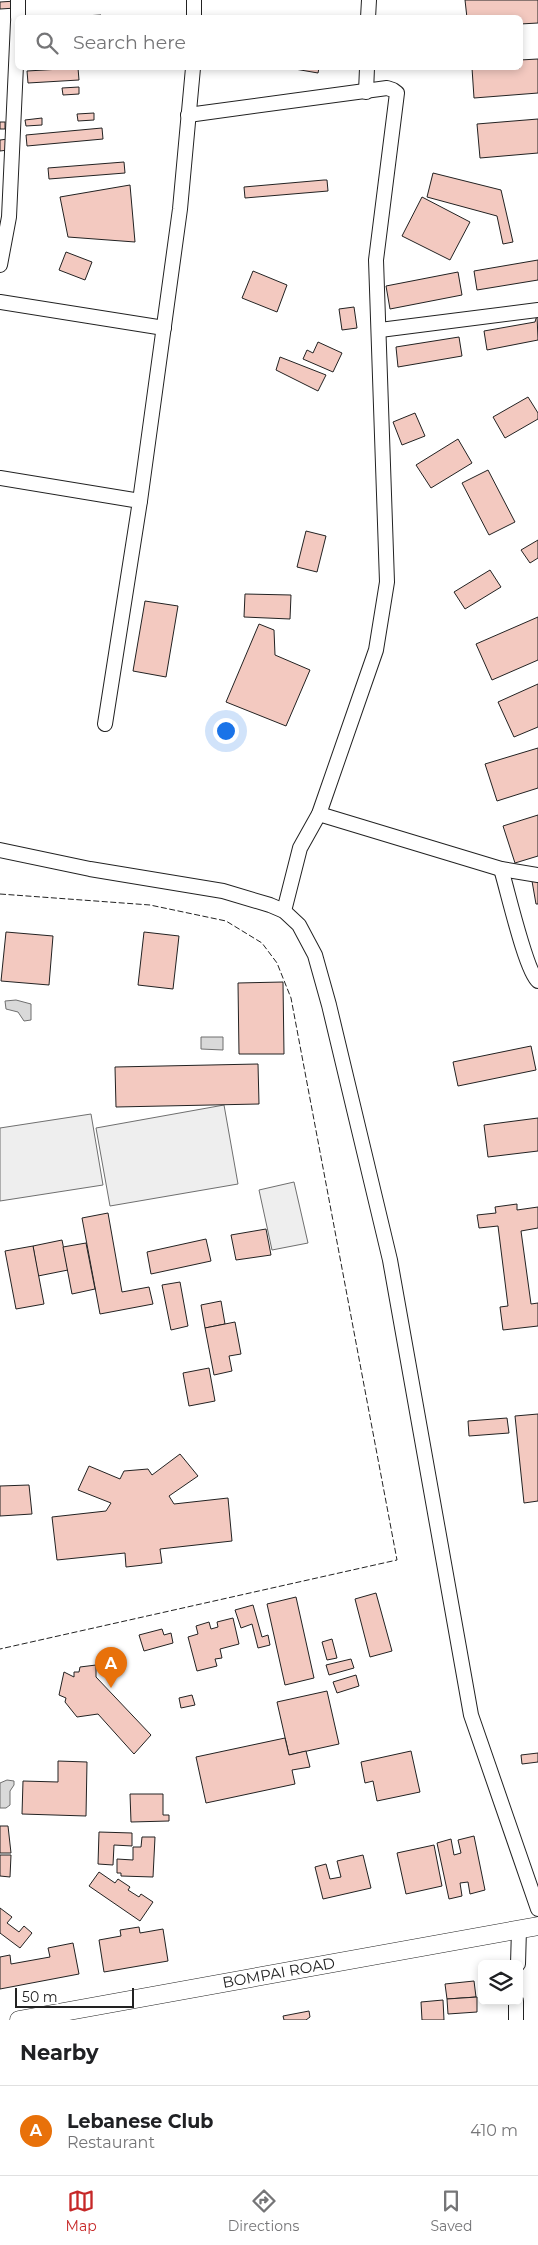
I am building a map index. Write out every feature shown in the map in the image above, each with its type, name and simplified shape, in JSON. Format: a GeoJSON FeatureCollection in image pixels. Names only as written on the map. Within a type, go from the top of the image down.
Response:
{"type":"FeatureCollection","features":[{"type":"Feature","properties":{"kind":"street"},"geometry":{"type":"LineString","coordinates":[[18,0],[18,15]]}},
{"type":"Feature","properties":{"kind":"street"},"geometry":{"type":"LineString","coordinates":[[194,0],[194,15]]}},
{"type":"Feature","properties":{"kind":"street"},"geometry":{"type":"LineString","coordinates":[[368,0],[368,15]]}},
{"type":"Feature","properties":{"kind":"street"},"geometry":{"type":"LineString","coordinates":[[0,265],[8,217],[16,70]]}},
{"type":"Feature","properties":{"kind":"street"},"geometry":{"type":"LineString","coordinates":[[105,724],[140,501],[180,209],[193,70]]}},
{"type":"Feature","properties":{"kind":"street"},"geometry":{"type":"LineString","coordinates":[[366,92],[367,70]]}},
{"type":"Feature","properties":{"kind":"street"},"geometry":{"type":"LineString","coordinates":[[188,115],[387,88],[397,94],[376,260],[380,330],[387,582],[376,650],[319,814],[300,848],[284,911]]}},
{"type":"Feature","properties":{"kind":"street"},"geometry":{"type":"LineString","coordinates":[[0,302],[164,328]]}},
{"type":"Feature","properties":{"kind":"street"},"geometry":{"type":"LineString","coordinates":[[380,330],[538,310]]}},
{"type":"Feature","properties":{"kind":"street"},"geometry":{"type":"LineString","coordinates":[[0,478],[140,501]]}},
{"type":"Feature","properties":{"kind":"street"},"geometry":{"type":"LineString","coordinates":[[319,814],[501,869],[538,875]]}},
{"type":"Feature","properties":{"kind":"street"},"geometry":{"type":"LineString","coordinates":[[0,850],[90,869],[223,891],[284,911],[299,925],[315,955],[329,1005],[390,1260],[471,1715],[538,1909]]}},
{"type":"Feature","properties":{"kind":"street"},"geometry":{"type":"LineString","coordinates":[[501,869],[527,960],[535,979],[538,981]]}},
{"type":"Feature","properties":{"kind":"street","name":"BOMPAI ROAD"},"geometry":{"type":"LineString","coordinates":[[19,2020],[538,1926]]}},
{"type":"Feature","properties":{"kind":"street"},"geometry":{"type":"LineString","coordinates":[[518,1960],[519,1929]]}},
{"type":"Feature","properties":{"kind":"street"},"geometry":{"type":"LineString","coordinates":[[516,2005],[516,2020]]}},
{"type":"Feature","properties":{"kind":"shaded area"},"geometry":{"type":"Polygon","coordinates":[[[16,1000],[31,1004],[31,1020],[24,1021],[18,1012],[6,1009],[5,1001],[16,1000]]]}},
{"type":"Feature","properties":{"kind":"shaded area"},"geometry":{"type":"Polygon","coordinates":[[[201,1037],[223,1037],[223,1050],[201,1049],[201,1037]]]}},
{"type":"Feature","properties":{"kind":"shaded area"},"geometry":{"type":"Polygon","coordinates":[[[224,1105],[238,1184],[110,1206],[96,1128],[224,1105]]]}},
{"type":"Feature","properties":{"kind":"shaded area"},"geometry":{"type":"Polygon","coordinates":[[[91,1114],[103,1185],[0,1201],[0,1128],[91,1114]]]}},
{"type":"Feature","properties":{"kind":"shaded area"},"geometry":{"type":"Polygon","coordinates":[[[294,1182],[308,1243],[272,1250],[259,1190],[294,1182]]]}},
{"type":"Feature","properties":{"kind":"shaded area"},"geometry":{"type":"Polygon","coordinates":[[[7,1780],[14,1781],[10,1791],[10,1805],[6,1808],[0,1808],[0,1783],[7,1780]]]}},
{"type":"Feature","properties":{"kind":"building"},"geometry":{"type":"Polygon","coordinates":[[[465,0],[538,0],[538,23],[523,24],[523,15],[467,15],[465,0]]]}},
{"type":"Feature","properties":{"kind":"building"},"geometry":{"type":"Polygon","coordinates":[[[16,1],[16,8],[0,9],[0,2],[16,1]]]}},
{"type":"Feature","properties":{"kind":"building"},"geometry":{"type":"Polygon","coordinates":[[[538,59],[538,93],[474,98],[472,70],[523,70],[523,60],[538,59]]]}},
{"type":"Feature","properties":{"kind":"building"},"geometry":{"type":"Polygon","coordinates":[[[78,70],[79,80],[28,83],[27,71],[78,70]]]}},
{"type":"Feature","properties":{"kind":"building"},"geometry":{"type":"Polygon","coordinates":[[[301,70],[319,70],[318,73],[301,70]]]}},
{"type":"Feature","properties":{"kind":"building"},"geometry":{"type":"Polygon","coordinates":[[[79,87],[79,94],[63,95],[62,88],[79,87]]]}},
{"type":"Feature","properties":{"kind":"building"},"geometry":{"type":"Polygon","coordinates":[[[94,113],[94,120],[78,121],[77,114],[94,113]]]}},
{"type":"Feature","properties":{"kind":"building"},"geometry":{"type":"Polygon","coordinates":[[[42,118],[42,125],[26,126],[25,120],[42,118]]]}},
{"type":"Feature","properties":{"kind":"building"},"geometry":{"type":"Polygon","coordinates":[[[538,119],[538,153],[480,158],[477,124],[538,119]]]}},
{"type":"Feature","properties":{"kind":"building"},"geometry":{"type":"Polygon","coordinates":[[[0,122],[5,122],[5,129],[0,129],[0,122]]]}},
{"type":"Feature","properties":{"kind":"building"},"geometry":{"type":"Polygon","coordinates":[[[102,128],[103,139],[27,146],[26,135],[102,128]]]}},
{"type":"Feature","properties":{"kind":"building"},"geometry":{"type":"Polygon","coordinates":[[[8,139],[8,150],[0,151],[0,140],[8,139]]]}},
{"type":"Feature","properties":{"kind":"building"},"geometry":{"type":"Polygon","coordinates":[[[124,162],[125,173],[49,179],[48,168],[124,162]]]}},
{"type":"Feature","properties":{"kind":"building"},"geometry":{"type":"Polygon","coordinates":[[[433,173],[501,190],[513,242],[503,244],[497,216],[427,197],[433,173]]]}},
{"type":"Feature","properties":{"kind":"building"},"geometry":{"type":"Polygon","coordinates":[[[327,180],[328,191],[245,198],[244,187],[327,180]]]}},
{"type":"Feature","properties":{"kind":"building"},"geometry":{"type":"Polygon","coordinates":[[[130,185],[135,242],[68,237],[60,197],[130,185]]]}},
{"type":"Feature","properties":{"kind":"building"},"geometry":{"type":"Polygon","coordinates":[[[422,197],[470,222],[450,260],[402,236],[422,197]]]}},
{"type":"Feature","properties":{"kind":"building"},"geometry":{"type":"Polygon","coordinates":[[[66,252],[92,262],[85,280],[59,270],[66,252]]]}},
{"type":"Feature","properties":{"kind":"building"},"geometry":{"type":"Polygon","coordinates":[[[538,260],[538,280],[477,290],[474,271],[538,260]]]}},
{"type":"Feature","properties":{"kind":"building"},"geometry":{"type":"Polygon","coordinates":[[[253,271],[287,285],[277,312],[242,298],[253,271]]]}},
{"type":"Feature","properties":{"kind":"building"},"geometry":{"type":"Polygon","coordinates":[[[458,272],[462,295],[390,309],[386,286],[458,272]]]}},
{"type":"Feature","properties":{"kind":"building"},"geometry":{"type":"Polygon","coordinates":[[[354,307],[357,328],[342,330],[339,309],[354,307]]]}},
{"type":"Feature","properties":{"kind":"building"},"geometry":{"type":"Polygon","coordinates":[[[537,315],[538,340],[487,350],[484,331],[535,322],[537,315]]]}},
{"type":"Feature","properties":{"kind":"building"},"geometry":{"type":"Polygon","coordinates":[[[459,337],[462,356],[398,367],[396,347],[459,337]]]}},
{"type":"Feature","properties":{"kind":"building"},"geometry":{"type":"Polygon","coordinates":[[[318,342],[342,353],[333,372],[303,359],[307,350],[313,353],[318,342]]]}},
{"type":"Feature","properties":{"kind":"building"},"geometry":{"type":"Polygon","coordinates":[[[280,357],[326,375],[318,391],[276,370],[280,357]]]}},
{"type":"Feature","properties":{"kind":"building"},"geometry":{"type":"Polygon","coordinates":[[[528,397],[538,413],[538,419],[505,438],[493,417],[528,397]]]}},
{"type":"Feature","properties":{"kind":"building"},"geometry":{"type":"Polygon","coordinates":[[[415,413],[425,436],[402,445],[393,422],[415,413]]]}},
{"type":"Feature","properties":{"kind":"building"},"geometry":{"type":"Polygon","coordinates":[[[458,439],[472,463],[431,488],[416,465],[458,439]]]}},
{"type":"Feature","properties":{"kind":"building"},"geometry":{"type":"Polygon","coordinates":[[[488,470],[515,522],[489,535],[462,483],[488,470]]]}},
{"type":"Feature","properties":{"kind":"building"},"geometry":{"type":"Polygon","coordinates":[[[306,531],[326,536],[317,572],[297,567],[306,531]]]}},
{"type":"Feature","properties":{"kind":"building"},"geometry":{"type":"Polygon","coordinates":[[[538,540],[538,558],[530,563],[521,550],[538,540]]]}},
{"type":"Feature","properties":{"kind":"building"},"geometry":{"type":"Polygon","coordinates":[[[490,570],[501,587],[465,609],[454,592],[490,570]]]}},
{"type":"Feature","properties":{"kind":"building"},"geometry":{"type":"Polygon","coordinates":[[[245,594],[291,595],[290,619],[244,617],[245,594]]]}},
{"type":"Feature","properties":{"kind":"building"},"geometry":{"type":"Polygon","coordinates":[[[145,601],[178,606],[166,677],[133,671],[145,601]]]}},
{"type":"Feature","properties":{"kind":"building"},"geometry":{"type":"Polygon","coordinates":[[[538,617],[538,660],[492,680],[476,644],[538,617]]]}},
{"type":"Feature","properties":{"kind":"building"},"geometry":{"type":"Polygon","coordinates":[[[259,624],[274,630],[275,655],[310,670],[286,726],[226,702],[259,624]]]}},
{"type":"Feature","properties":{"kind":"building"},"geometry":{"type":"Polygon","coordinates":[[[538,684],[538,727],[514,737],[498,702],[538,684]]]}},
{"type":"Feature","properties":{"kind":"building"},"geometry":{"type":"Polygon","coordinates":[[[538,748],[538,788],[497,801],[485,764],[538,748]]]}},
{"type":"Feature","properties":{"kind":"building"},"geometry":{"type":"Polygon","coordinates":[[[538,815],[538,856],[515,863],[503,826],[538,815]]]}},
{"type":"Feature","properties":{"kind":"building"},"geometry":{"type":"Polygon","coordinates":[[[538,880],[538,904],[536,904],[532,881],[538,880]]]}},
{"type":"Feature","properties":{"kind":"building"},"geometry":{"type":"Polygon","coordinates":[[[6,932],[53,936],[49,985],[1,981],[6,932]]]}},
{"type":"Feature","properties":{"kind":"building"},"geometry":{"type":"Polygon","coordinates":[[[144,932],[179,936],[173,989],[138,985],[144,932]]]}},
{"type":"Feature","properties":{"kind":"building"},"geometry":{"type":"Polygon","coordinates":[[[283,982],[284,1054],[239,1054],[238,983],[283,982]]]}},
{"type":"Feature","properties":{"kind":"building"},"geometry":{"type":"Polygon","coordinates":[[[531,1046],[536,1070],[458,1086],[453,1062],[531,1046]]]}},
{"type":"Feature","properties":{"kind":"building"},"geometry":{"type":"Polygon","coordinates":[[[258,1064],[259,1104],[116,1107],[115,1067],[258,1064]]]}},
{"type":"Feature","properties":{"kind":"building"},"geometry":{"type":"Polygon","coordinates":[[[538,1118],[538,1151],[488,1157],[484,1125],[538,1118]]]}},
{"type":"Feature","properties":{"kind":"building"},"geometry":{"type":"Polygon","coordinates":[[[517,1204],[517,1210],[538,1207],[538,1228],[521,1231],[531,1304],[538,1303],[538,1326],[503,1330],[500,1307],[508,1306],[498,1226],[479,1228],[477,1215],[496,1213],[495,1207],[517,1204]]]}},
{"type":"Feature","properties":{"kind":"building"},"geometry":{"type":"Polygon","coordinates":[[[108,1213],[122,1292],[149,1287],[153,1304],[100,1314],[82,1218],[108,1213]]]}},
{"type":"Feature","properties":{"kind":"building"},"geometry":{"type":"Polygon","coordinates":[[[266,1229],[271,1255],[236,1260],[231,1235],[266,1229]]]}},
{"type":"Feature","properties":{"kind":"building"},"geometry":{"type":"Polygon","coordinates":[[[206,1239],[211,1261],[151,1274],[147,1252],[206,1239]]]}},
{"type":"Feature","properties":{"kind":"building"},"geometry":{"type":"Polygon","coordinates":[[[62,1240],[68,1270],[38,1276],[33,1246],[62,1240]]]}},
{"type":"Feature","properties":{"kind":"building"},"geometry":{"type":"Polygon","coordinates":[[[86,1243],[95,1289],[72,1294],[63,1247],[86,1243]]]}},
{"type":"Feature","properties":{"kind":"building"},"geometry":{"type":"Polygon","coordinates":[[[33,1246],[44,1304],[16,1309],[5,1251],[33,1246]]]}},
{"type":"Feature","properties":{"kind":"building"},"geometry":{"type":"Polygon","coordinates":[[[180,1282],[188,1326],[171,1330],[162,1285],[180,1282]]]}},
{"type":"Feature","properties":{"kind":"building"},"geometry":{"type":"Polygon","coordinates":[[[221,1301],[225,1324],[205,1328],[201,1305],[221,1301]]]}},
{"type":"Feature","properties":{"kind":"building"},"geometry":{"type":"Polygon","coordinates":[[[235,1322],[241,1354],[229,1356],[232,1371],[214,1375],[205,1328],[235,1322]]]}},
{"type":"Feature","properties":{"kind":"building"},"geometry":{"type":"Polygon","coordinates":[[[209,1368],[215,1401],[189,1406],[183,1373],[209,1368]]]}},
{"type":"Feature","properties":{"kind":"building"},"geometry":{"type":"Polygon","coordinates":[[[538,1414],[538,1501],[524,1503],[515,1416],[538,1414]]]}},
{"type":"Feature","properties":{"kind":"building"},"geometry":{"type":"Polygon","coordinates":[[[507,1418],[509,1433],[469,1436],[468,1421],[507,1418]]]}},
{"type":"Feature","properties":{"kind":"building"},"geometry":{"type":"Polygon","coordinates":[[[180,1454],[198,1476],[169,1496],[174,1504],[228,1498],[232,1541],[160,1549],[162,1563],[126,1567],[125,1553],[57,1560],[52,1517],[106,1511],[111,1503],[78,1490],[89,1466],[120,1479],[124,1471],[148,1469],[152,1475],[180,1454]]]}},
{"type":"Feature","properties":{"kind":"building"},"geometry":{"type":"Polygon","coordinates":[[[29,1485],[32,1514],[0,1516],[0,1486],[29,1485]]]}},
{"type":"Feature","properties":{"kind":"building"},"geometry":{"type":"Polygon","coordinates":[[[376,1593],[392,1651],[370,1657],[355,1599],[376,1593]]]}},
{"type":"Feature","properties":{"kind":"building"},"geometry":{"type":"Polygon","coordinates":[[[296,1597],[314,1678],[285,1685],[267,1604],[296,1597]]]}},
{"type":"Feature","properties":{"kind":"building"},"geometry":{"type":"Polygon","coordinates":[[[253,1605],[262,1637],[268,1635],[270,1645],[258,1648],[252,1624],[241,1628],[235,1610],[253,1605]]]}},
{"type":"Feature","properties":{"kind":"building"},"geometry":{"type":"Polygon","coordinates":[[[233,1618],[239,1644],[220,1649],[222,1658],[215,1659],[217,1666],[197,1671],[188,1637],[198,1634],[196,1626],[209,1622],[211,1629],[218,1627],[217,1622],[233,1618]]]}},
{"type":"Feature","properties":{"kind":"building"},"geometry":{"type":"Polygon","coordinates":[[[162,1629],[164,1635],[171,1633],[173,1643],[144,1651],[139,1635],[162,1629]]]}},
{"type":"Feature","properties":{"kind":"building"},"geometry":{"type":"Polygon","coordinates":[[[332,1639],[337,1658],[327,1660],[322,1642],[332,1639]]]}},
{"type":"Feature","properties":{"kind":"building"},"geometry":{"type":"Polygon","coordinates":[[[351,1659],[354,1668],[329,1675],[326,1665],[351,1659]]]}},
{"type":"Feature","properties":{"kind":"building"},"geometry":{"type":"Polygon","coordinates":[[[96,1665],[96,1677],[151,1735],[134,1754],[98,1714],[77,1717],[65,1702],[66,1698],[59,1695],[64,1672],[74,1677],[74,1672],[79,1672],[80,1667],[96,1665]]]}},
{"type":"Feature","properties":{"kind":"building"},"geometry":{"type":"Polygon","coordinates":[[[356,1675],[359,1686],[337,1693],[333,1682],[356,1675]]]}},
{"type":"Feature","properties":{"kind":"building"},"geometry":{"type":"Polygon","coordinates":[[[327,1691],[339,1744],[289,1755],[277,1702],[327,1691]]]}},
{"type":"Feature","properties":{"kind":"building"},"geometry":{"type":"Polygon","coordinates":[[[192,1695],[195,1705],[181,1708],[179,1698],[192,1695]]]}},
{"type":"Feature","properties":{"kind":"building"},"geometry":{"type":"Polygon","coordinates":[[[285,1738],[289,1755],[306,1751],[310,1767],[292,1770],[295,1784],[206,1803],[196,1757],[285,1738]]]}},
{"type":"Feature","properties":{"kind":"building"},"geometry":{"type":"Polygon","coordinates":[[[411,1751],[420,1792],[377,1801],[373,1781],[365,1783],[361,1762],[411,1751]]]}},
{"type":"Feature","properties":{"kind":"building"},"geometry":{"type":"Polygon","coordinates":[[[538,1753],[538,1762],[522,1764],[521,1755],[538,1753]]]}},
{"type":"Feature","properties":{"kind":"building"},"geometry":{"type":"Polygon","coordinates":[[[58,1761],[87,1762],[86,1816],[22,1814],[23,1781],[58,1782],[58,1761]]]}},
{"type":"Feature","properties":{"kind":"building"},"geometry":{"type":"Polygon","coordinates":[[[130,1794],[163,1794],[163,1815],[169,1815],[169,1821],[131,1822],[130,1794]]]}},
{"type":"Feature","properties":{"kind":"building"},"geometry":{"type":"Polygon","coordinates":[[[0,1826],[8,1826],[11,1853],[0,1853],[0,1826]]]}},
{"type":"Feature","properties":{"kind":"building"},"geometry":{"type":"Polygon","coordinates":[[[99,1832],[132,1833],[132,1846],[114,1845],[113,1865],[98,1864],[99,1832]]]}},
{"type":"Feature","properties":{"kind":"building"},"geometry":{"type":"Polygon","coordinates":[[[474,1836],[485,1890],[470,1894],[468,1882],[460,1883],[462,1896],[449,1899],[437,1843],[451,1839],[454,1855],[461,1853],[458,1840],[474,1836]]]}},
{"type":"Feature","properties":{"kind":"building"},"geometry":{"type":"Polygon","coordinates":[[[142,1837],[155,1837],[153,1877],[121,1876],[121,1873],[117,1873],[117,1859],[133,1860],[133,1847],[141,1847],[142,1837]]]}},
{"type":"Feature","properties":{"kind":"building"},"geometry":{"type":"Polygon","coordinates":[[[434,1845],[442,1886],[406,1894],[397,1853],[434,1845]]]}},
{"type":"Feature","properties":{"kind":"building"},"geometry":{"type":"Polygon","coordinates":[[[0,1855],[11,1855],[10,1877],[0,1876],[0,1855]]]}},
{"type":"Feature","properties":{"kind":"building"},"geometry":{"type":"Polygon","coordinates":[[[363,1855],[371,1888],[323,1899],[315,1867],[326,1864],[330,1879],[341,1877],[337,1861],[363,1855]]]}},
{"type":"Feature","properties":{"kind":"building"},"geometry":{"type":"Polygon","coordinates":[[[99,1872],[115,1883],[118,1879],[130,1887],[128,1890],[139,1897],[141,1894],[153,1902],[140,1921],[89,1886],[99,1872]]]}},
{"type":"Feature","properties":{"kind":"building"},"geometry":{"type":"Polygon","coordinates":[[[0,1908],[12,1917],[7,1923],[19,1932],[24,1926],[32,1933],[20,1948],[0,1933],[0,1908]]]}},
{"type":"Feature","properties":{"kind":"building"},"geometry":{"type":"Polygon","coordinates":[[[139,1927],[140,1933],[163,1929],[168,1961],[104,1972],[99,1940],[121,1936],[120,1930],[139,1927]]]}},
{"type":"Feature","properties":{"kind":"building"},"geometry":{"type":"Polygon","coordinates":[[[73,1943],[79,1974],[0,1989],[0,1957],[10,1955],[11,1964],[50,1957],[48,1948],[73,1943]]]}},
{"type":"Feature","properties":{"kind":"building"},"geometry":{"type":"Polygon","coordinates":[[[474,1981],[476,1997],[447,1999],[445,1984],[474,1981]]]}},
{"type":"Feature","properties":{"kind":"building"},"geometry":{"type":"Polygon","coordinates":[[[477,1997],[477,2012],[448,2014],[447,1999],[477,1997]]]}},
{"type":"Feature","properties":{"kind":"building"},"geometry":{"type":"Polygon","coordinates":[[[443,2000],[444,2020],[422,2020],[421,2002],[443,2000]]]}},
{"type":"Feature","properties":{"kind":"building"},"geometry":{"type":"Polygon","coordinates":[[[309,2011],[310,2017],[306,2020],[284,2020],[283,2016],[309,2011]]]}},
{"type":"Feature","properties":{"kind":"fence"},"geometry":{"type":"LineString","coordinates":[[0,894],[150,905],[226,921],[262,943],[277,963],[291,998],[397,1560],[0,1649]]}},
{"type":"Feature","properties":{"kind":"place","name":"Lebanese Club"},"geometry":{"type":"Point","coordinates":[111,1688]}}]}
